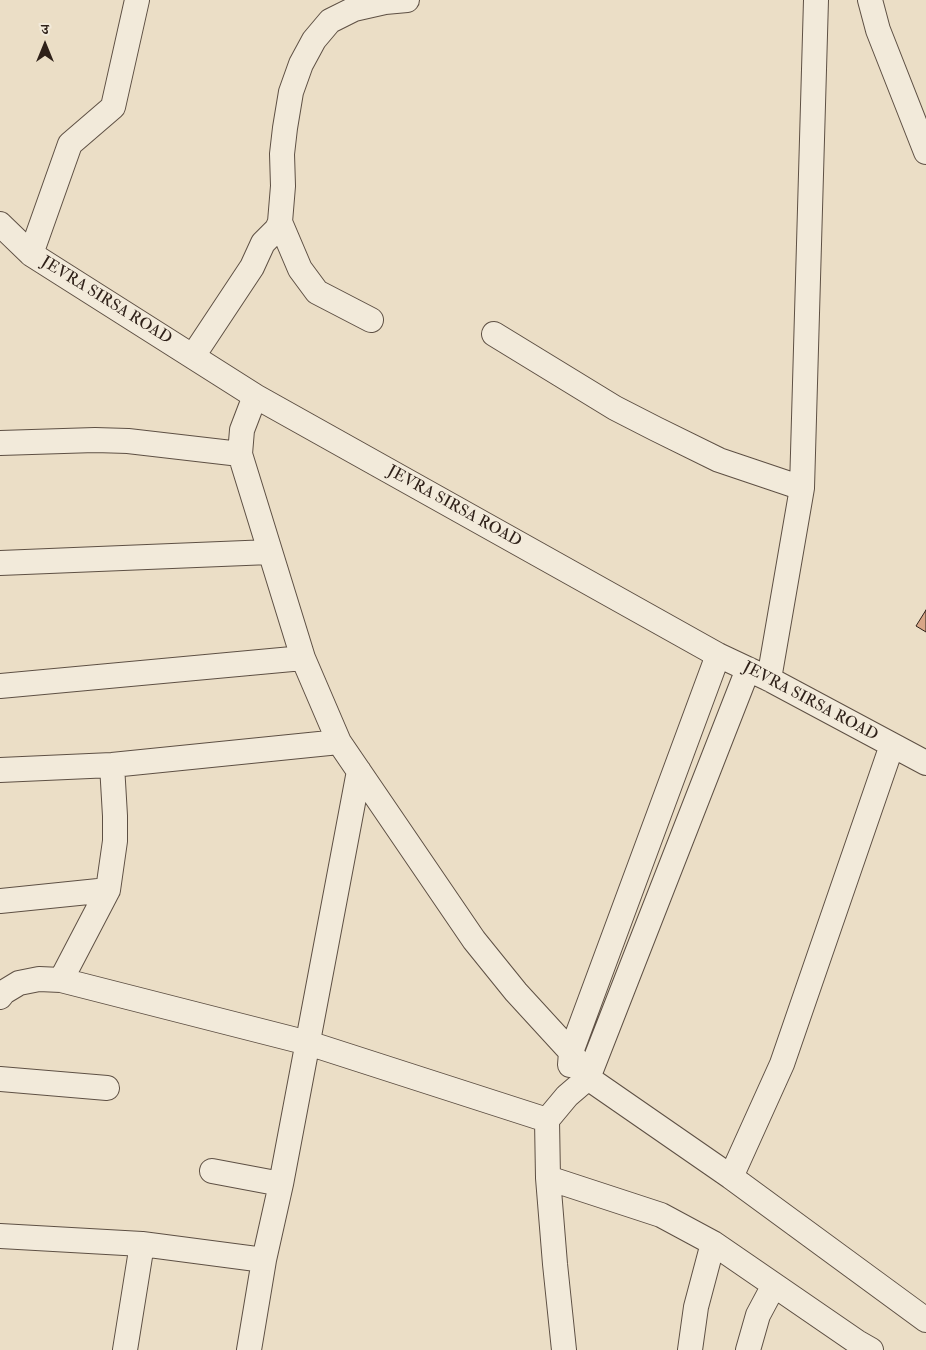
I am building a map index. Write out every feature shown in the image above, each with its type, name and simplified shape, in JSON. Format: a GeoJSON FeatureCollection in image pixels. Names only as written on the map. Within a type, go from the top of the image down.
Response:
{"type":"FeatureCollection","features":[{"type":"Feature","properties":{"kind":"street"},"geometry":{"type":"LineString","coordinates":[[31,254],[70,144],[113,107],[137,0]]}},
{"type":"Feature","properties":{"kind":"street"},"geometry":{"type":"LineString","coordinates":[[193,356],[252,268],[263,243],[277,229],[280,222],[283,186],[282,154],[285,128],[292,92],[301,64],[314,40],[330,21],[354,9],[386,2],[407,0]]}},
{"type":"Feature","properties":{"kind":"street"},"geometry":{"type":"LineString","coordinates":[[769,679],[802,488],[816,0]]}},
{"type":"Feature","properties":{"kind":"street"},"geometry":{"type":"LineString","coordinates":[[870,0],[878,30],[926,152]]}},
{"type":"Feature","properties":{"kind":"street"},"geometry":{"type":"LineString","coordinates":[[280,222],[300,269],[318,292],[370,320]]}},
{"type":"Feature","properties":{"kind":"street","name":"JEVRA SIRSA ROAD"},"geometry":{"type":"LineString","coordinates":[[0,224],[31,254],[255,396],[718,655],[769,679],[926,762]]}},
{"type":"Feature","properties":{"kind":"street"},"geometry":{"type":"LineString","coordinates":[[494,334],[615,408],[656,430],[719,460],[802,488]]}},
{"type":"Feature","properties":{"kind":"street"},"geometry":{"type":"LineString","coordinates":[[255,396],[242,430],[240,454],[303,658],[339,742],[474,940],[516,992],[571,1052],[588,1078],[731,1177],[926,1320]]}},
{"type":"Feature","properties":{"kind":"street"},"geometry":{"type":"LineString","coordinates":[[0,443],[95,440],[128,441],[240,454]]}},
{"type":"Feature","properties":{"kind":"street"},"geometry":{"type":"LineString","coordinates":[[0,562],[270,552]]}},
{"type":"Feature","properties":{"kind":"street"},"geometry":{"type":"LineString","coordinates":[[567,1096],[571,1052],[718,655]]}},
{"type":"Feature","properties":{"kind":"street"},"geometry":{"type":"LineString","coordinates":[[0,686],[303,658]]}},
{"type":"Feature","properties":{"kind":"street"},"geometry":{"type":"LineString","coordinates":[[564,1350],[548,1178],[547,1120],[567,1096],[588,1078],[748,669]]}},
{"type":"Feature","properties":{"kind":"street"},"geometry":{"type":"LineString","coordinates":[[0,770],[112,765],[339,742]]}},
{"type":"Feature","properties":{"kind":"street"},"geometry":{"type":"LineString","coordinates":[[731,1177],[782,1064],[892,745]]}},
{"type":"Feature","properties":{"kind":"street"},"geometry":{"type":"LineString","coordinates":[[61,980],[108,890],[115,832],[112,765]]}},
{"type":"Feature","properties":{"kind":"street"},"geometry":{"type":"LineString","coordinates":[[248,1350],[359,770]]}},
{"type":"Feature","properties":{"kind":"street"},"geometry":{"type":"LineString","coordinates":[[0,901],[108,890]]}},
{"type":"Feature","properties":{"kind":"street"},"geometry":{"type":"LineString","coordinates":[[0,997],[4,992],[19,983],[39,979],[61,980],[308,1043],[547,1120]]}},
{"type":"Feature","properties":{"kind":"street"},"geometry":{"type":"LineString","coordinates":[[0,1079],[107,1088]]}},
{"type":"Feature","properties":{"kind":"street"},"geometry":{"type":"LineString","coordinates":[[212,1171],[281,1184]]}},
{"type":"Feature","properties":{"kind":"street"},"geometry":{"type":"LineString","coordinates":[[548,1178],[660,1215],[713,1243],[861,1347]]}},
{"type":"Feature","properties":{"kind":"street"},"geometry":{"type":"LineString","coordinates":[[0,1236],[142,1244],[264,1260]]}},
{"type":"Feature","properties":{"kind":"street"},"geometry":{"type":"LineString","coordinates":[[690,1350],[696,1307],[713,1243]]}},
{"type":"Feature","properties":{"kind":"street"},"geometry":{"type":"LineString","coordinates":[[125,1350],[142,1244]]}},
{"type":"Feature","properties":{"kind":"street"},"geometry":{"type":"LineString","coordinates":[[748,1350],[758,1315],[774,1286]]}},
{"type":"Feature","properties":{"kind":"building"},"geometry":{"type":"Polygon","coordinates":[[[926,610],[926,632],[916,626],[926,610]]]}}]}
